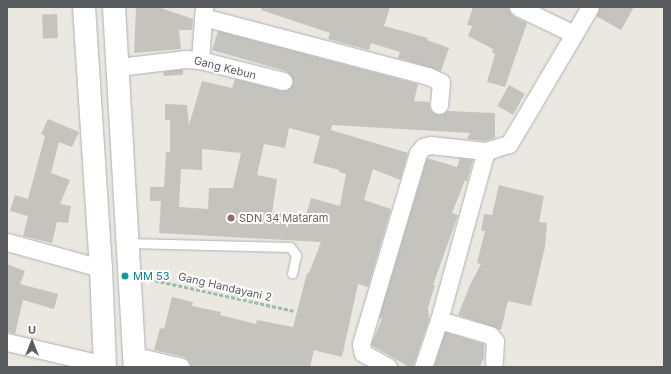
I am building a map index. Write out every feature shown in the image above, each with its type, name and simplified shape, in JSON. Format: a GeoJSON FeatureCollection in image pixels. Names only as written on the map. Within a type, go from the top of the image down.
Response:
{"type":"FeatureCollection","features":[{"type":"Feature","properties":{"kind":"main road"},"geometry":{"type":"LineString","coordinates":[[84,7],[101,268],[105,366]]}},
{"type":"Feature","properties":{"kind":"main road"},"geometry":{"type":"LineString","coordinates":[[114,7],[135,362]]}},
{"type":"Feature","properties":{"kind":"street"},"geometry":{"type":"LineString","coordinates":[[518,7],[574,34]]}},
{"type":"Feature","properties":{"kind":"street"},"geometry":{"type":"LineString","coordinates":[[388,367],[363,353],[361,344],[418,153],[423,148],[430,145],[486,151],[504,148],[513,140],[590,7]]}},
{"type":"Feature","properties":{"kind":"street"},"geometry":{"type":"LineString","coordinates":[[200,60],[204,12],[428,76],[441,82],[439,105]]}},
{"type":"Feature","properties":{"kind":"street","name":"Gang Kebun"},"geometry":{"type":"LineString","coordinates":[[118,67],[185,59],[200,60],[283,81]]}},
{"type":"Feature","properties":{"kind":"street"},"geometry":{"type":"LineString","coordinates":[[423,367],[439,320],[486,151]]}},
{"type":"Feature","properties":{"kind":"street"},"geometry":{"type":"LineString","coordinates":[[7,242],[101,268]]}},
{"type":"Feature","properties":{"kind":"street"},"geometry":{"type":"LineString","coordinates":[[439,320],[490,335],[494,341],[494,362]]}},
{"type":"Feature","properties":{"kind":"street"},"geometry":{"type":"LineString","coordinates":[[7,342],[105,366]]}},
{"type":"Feature","properties":{"kind":"street"},"geometry":{"type":"LineString","coordinates":[[135,362],[181,367]]}},
{"type":"Feature","properties":{"kind":"lane"},"geometry":{"type":"LineString","coordinates":[[127,243],[290,247],[296,255],[292,274]]}},
{"type":"Feature","properties":{"kind":"path","name":"Gang Handayani 2"},"geometry":{"type":"LineString","coordinates":[[129,274],[295,311]]}},
{"type":"Feature","properties":{"kind":"building"},"geometry":{"type":"Polygon","coordinates":[[[136,7],[158,7],[193,19],[192,30],[179,30],[181,49],[134,53],[136,7]]]}},
{"type":"Feature","properties":{"kind":"building"},"geometry":{"type":"Polygon","coordinates":[[[262,7],[390,7],[384,26],[428,38],[427,40],[449,48],[441,71],[398,58],[400,52],[371,43],[369,50],[328,39],[330,33],[261,10],[262,7]]]}},
{"type":"Feature","properties":{"kind":"building"},"geometry":{"type":"Polygon","coordinates":[[[473,7],[508,7],[513,16],[527,23],[505,87],[487,82],[495,54],[492,53],[493,49],[468,36],[472,26],[467,25],[473,7]]]}},
{"type":"Feature","properties":{"kind":"building"},"geometry":{"type":"Polygon","coordinates":[[[600,7],[634,7],[621,30],[596,16],[600,7]]]}},
{"type":"Feature","properties":{"kind":"building"},"geometry":{"type":"Polygon","coordinates":[[[57,14],[58,38],[43,39],[42,15],[57,14]]]}},
{"type":"Feature","properties":{"kind":"building"},"geometry":{"type":"Polygon","coordinates":[[[218,31],[418,84],[414,101],[429,102],[430,110],[438,115],[447,111],[495,113],[495,138],[485,141],[467,139],[470,133],[332,125],[331,130],[408,153],[400,180],[373,169],[364,200],[391,209],[368,287],[358,284],[342,357],[314,350],[310,367],[191,367],[188,360],[184,357],[154,350],[160,328],[164,329],[172,297],[193,302],[192,306],[221,312],[220,315],[256,324],[257,320],[293,327],[307,273],[309,273],[321,242],[159,233],[161,201],[150,201],[150,187],[164,187],[166,152],[170,152],[170,120],[165,120],[165,104],[187,105],[189,125],[202,81],[232,88],[235,79],[281,91],[286,90],[293,84],[292,78],[286,71],[212,50],[218,31]],[[289,128],[285,148],[264,144],[257,175],[277,179],[272,213],[306,215],[311,198],[340,206],[346,174],[339,172],[339,170],[313,163],[320,136],[289,128]],[[202,149],[202,170],[181,169],[179,207],[208,209],[209,188],[233,188],[241,153],[202,149]]]}},
{"type":"Feature","properties":{"kind":"building"},"geometry":{"type":"Polygon","coordinates":[[[183,69],[183,75],[164,76],[163,72],[183,69]]]}},
{"type":"Feature","properties":{"kind":"building"},"geometry":{"type":"Polygon","coordinates":[[[509,85],[525,94],[513,115],[497,106],[509,85]]]}},
{"type":"Feature","properties":{"kind":"building"},"geometry":{"type":"Polygon","coordinates":[[[48,119],[79,132],[72,147],[59,142],[51,173],[70,180],[60,204],[71,206],[68,223],[57,222],[52,243],[23,236],[28,216],[10,211],[15,195],[28,199],[45,136],[41,134],[48,119]]]}},
{"type":"Feature","properties":{"kind":"building"},"geometry":{"type":"Polygon","coordinates":[[[427,158],[457,167],[460,158],[473,160],[467,181],[465,180],[452,213],[458,215],[433,285],[435,285],[428,308],[429,320],[413,367],[409,367],[371,345],[382,319],[379,318],[427,158]]]}},
{"type":"Feature","properties":{"kind":"building"},"geometry":{"type":"Polygon","coordinates":[[[499,185],[544,196],[539,222],[547,223],[545,247],[531,306],[508,301],[501,330],[458,315],[470,285],[481,264],[477,263],[485,231],[481,231],[484,214],[492,215],[499,185]]]}},
{"type":"Feature","properties":{"kind":"building"},"geometry":{"type":"Polygon","coordinates":[[[7,264],[25,271],[20,284],[58,294],[54,309],[23,300],[15,334],[7,332],[7,264]]]}},
{"type":"Feature","properties":{"kind":"building"},"geometry":{"type":"Polygon","coordinates":[[[445,332],[484,344],[484,357],[480,367],[434,367],[445,332]]]}},
{"type":"Feature","properties":{"kind":"place","name":"SDN 34 Mataram"},"geometry":{"type":"Point","coordinates":[231,218]}},
{"type":"Feature","properties":{"kind":"place","name":"MM 53"},"geometry":{"type":"Point","coordinates":[125,276]}}]}
